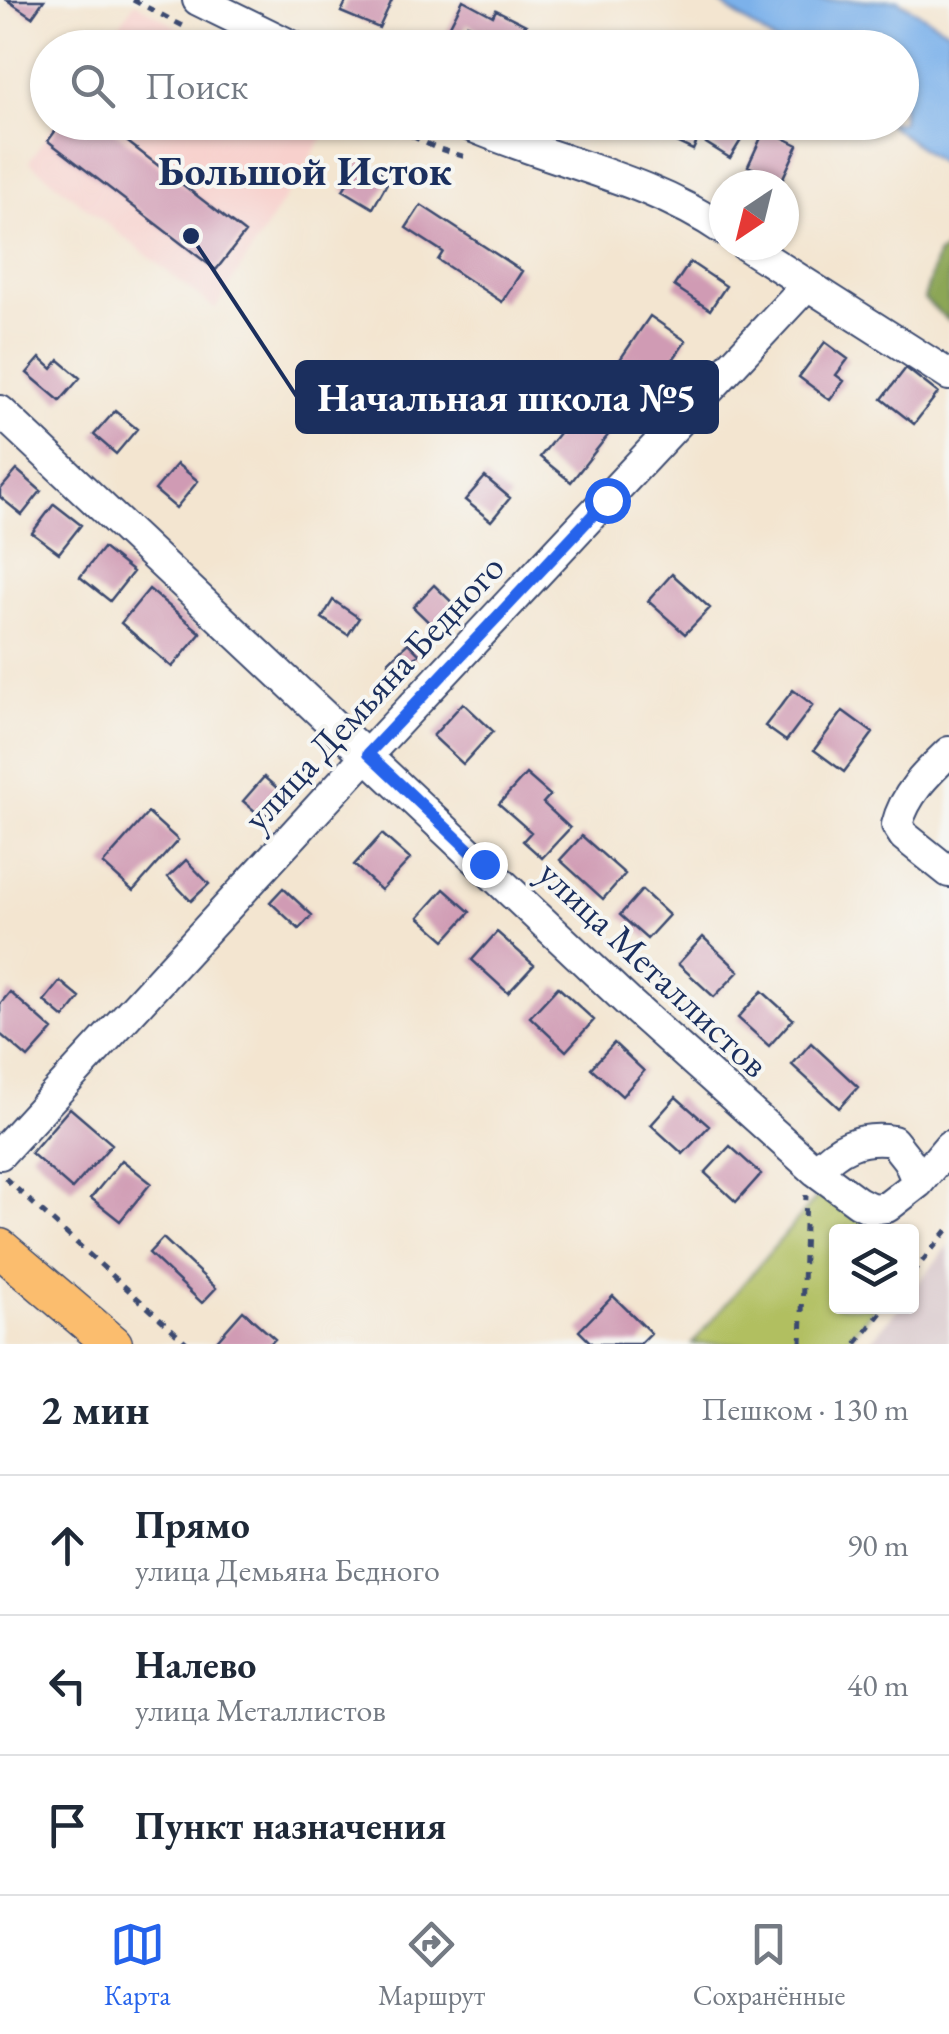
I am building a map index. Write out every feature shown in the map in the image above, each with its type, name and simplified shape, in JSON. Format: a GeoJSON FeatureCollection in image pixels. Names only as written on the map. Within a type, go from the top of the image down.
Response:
{"type":"FeatureCollection","features":[{"type":"Feature","properties":{"kind":"main road"},"geometry":{"type":"LineString","coordinates":[[0,1248],[113,1344]]}},
{"type":"Feature","properties":{"kind":"street"},"geometry":{"type":"LineString","coordinates":[[198,0],[259,30]]}},
{"type":"Feature","properties":{"kind":"street"},"geometry":{"type":"LineString","coordinates":[[514,140],[595,168],[709,220]]}},
{"type":"Feature","properties":{"kind":"street"},"geometry":{"type":"LineString","coordinates":[[767,260],[949,375]]}},
{"type":"Feature","properties":{"kind":"street","name":"улица Демьяна Бедного"},"geometry":{"type":"LineString","coordinates":[[0,1154],[806,286]]}},
{"type":"Feature","properties":{"kind":"street","name":"улица Металлистов"},"geometry":{"type":"LineString","coordinates":[[0,411],[628,1002],[816,1171],[872,1208],[887,1207],[918,1183]]}},
{"type":"Feature","properties":{"kind":"street"},"geometry":{"type":"LineString","coordinates":[[949,752],[925,774],[900,813],[898,825],[904,836],[949,872]]}},
{"type":"Feature","properties":{"kind":"street"},"geometry":{"type":"LineString","coordinates":[[816,1171],[836,1150],[872,1138],[893,1142],[908,1160],[918,1183],[949,1146]]}},
{"type":"Feature","properties":{"kind":"path"},"geometry":{"type":"LineString","coordinates":[[420,140],[472,158]]}},
{"type":"Feature","properties":{"kind":"path"},"geometry":{"type":"LineString","coordinates":[[801,1344],[806,1182],[816,1171]]}},
{"type":"Feature","properties":{"kind":"path"},"geometry":{"type":"LineString","coordinates":[[0,1173],[188,1344]]}},
{"type":"Feature","properties":{"kind":"path"},"geometry":{"type":"LineString","coordinates":[[919,1265],[949,1228]]}},
{"type":"Feature","properties":{"kind":"path"},"geometry":{"type":"LineString","coordinates":[[856,1344],[880,1314]]}},
{"type":"Feature","properties":{"kind":"shaded area"},"geometry":{"type":"Polygon","coordinates":[[[135,2],[182,30],[116,30],[135,2]]]}},
{"type":"Feature","properties":{"kind":"shaded area"},"geometry":{"type":"Polygon","coordinates":[[[44,140],[321,140],[215,309],[29,162],[44,140]]]}},
{"type":"Feature","properties":{"kind":"shaded area"},"geometry":{"type":"Polygon","coordinates":[[[949,1245],[949,1344],[868,1344],[893,1314],[919,1314],[919,1282],[949,1245]]]}},
{"type":"Feature","properties":{"kind":"green space"},"geometry":{"type":"Polygon","coordinates":[[[949,246],[949,321],[924,299],[937,255],[949,246]]]}},
{"type":"Feature","properties":{"kind":"green space"},"geometry":{"type":"Polygon","coordinates":[[[827,1185],[874,1224],[829,1224],[829,1314],[869,1314],[844,1344],[692,1344],[827,1185]]]}},
{"type":"Feature","properties":{"kind":"water"},"geometry":{"type":"Polygon","coordinates":[[[715,0],[897,0],[949,31],[949,169],[910,140],[919,140],[919,30],[758,30],[715,0]]]}},
{"type":"Feature","properties":{"kind":"building"},"geometry":{"type":"Polygon","coordinates":[[[7,0],[44,0],[32,17],[7,0]]]}},
{"type":"Feature","properties":{"kind":"building"},"geometry":{"type":"Polygon","coordinates":[[[347,0],[392,0],[379,28],[341,12],[347,0]]]}},
{"type":"Feature","properties":{"kind":"building"},"geometry":{"type":"Polygon","coordinates":[[[463,0],[493,16],[496,10],[526,25],[524,30],[479,30],[467,24],[464,30],[448,30],[463,0]]]}},
{"type":"Feature","properties":{"kind":"building"},"geometry":{"type":"Polygon","coordinates":[[[125,140],[245,233],[216,270],[48,141],[125,140]]]}},
{"type":"Feature","properties":{"kind":"building"},"geometry":{"type":"Polygon","coordinates":[[[672,140],[698,140],[693,150],[672,140]]]}},
{"type":"Feature","properties":{"kind":"building"},"geometry":{"type":"Polygon","coordinates":[[[708,140],[741,140],[730,158],[706,143],[708,140]]]}},
{"type":"Feature","properties":{"kind":"building"},"geometry":{"type":"Polygon","coordinates":[[[760,140],[788,140],[798,145],[787,170],[756,170],[748,166],[760,140]]]}},
{"type":"Feature","properties":{"kind":"building"},"geometry":{"type":"Polygon","coordinates":[[[361,160],[390,178],[373,208],[343,190],[361,160]]]}},
{"type":"Feature","properties":{"kind":"building"},"geometry":{"type":"Polygon","coordinates":[[[421,205],[522,271],[502,302],[438,260],[443,252],[406,228],[421,205]]]}},
{"type":"Feature","properties":{"kind":"building"},"geometry":{"type":"Polygon","coordinates":[[[690,262],[726,286],[710,310],[674,286],[690,262]]]}},
{"type":"Feature","properties":{"kind":"building"},"geometry":{"type":"Polygon","coordinates":[[[650,316],[686,341],[643,402],[608,377],[650,316]]]}},
{"type":"Feature","properties":{"kind":"building"},"geometry":{"type":"Polygon","coordinates":[[[825,342],[848,359],[836,375],[844,381],[830,400],[799,377],[825,342]]]}},
{"type":"Feature","properties":{"kind":"building"},"geometry":{"type":"Polygon","coordinates":[[[40,358],[52,369],[59,360],[80,378],[60,401],[27,373],[40,358]]]}},
{"type":"Feature","properties":{"kind":"building"},"geometry":{"type":"Polygon","coordinates":[[[906,368],[938,393],[914,424],[882,399],[906,368]]]}},
{"type":"Feature","properties":{"kind":"building"},"geometry":{"type":"Polygon","coordinates":[[[593,390],[624,415],[571,482],[540,457],[593,390]]]}},
{"type":"Feature","properties":{"kind":"building"},"geometry":{"type":"Polygon","coordinates":[[[115,411],[137,429],[116,454],[94,435],[115,411]]]}},
{"type":"Feature","properties":{"kind":"building"},"geometry":{"type":"Polygon","coordinates":[[[177,464],[198,481],[176,508],[155,490],[177,464]]]}},
{"type":"Feature","properties":{"kind":"building"},"geometry":{"type":"Polygon","coordinates":[[[17,470],[41,491],[22,515],[0,497],[0,490],[17,470]]]}},
{"type":"Feature","properties":{"kind":"building"},"geometry":{"type":"Polygon","coordinates":[[[485,477],[510,498],[491,521],[465,500],[485,477]]]}},
{"type":"Feature","properties":{"kind":"building"},"geometry":{"type":"Polygon","coordinates":[[[54,504],[81,525],[59,553],[32,533],[54,504]]]}},
{"type":"Feature","properties":{"kind":"building"},"geometry":{"type":"Polygon","coordinates":[[[103,548],[133,572],[110,601],[80,577],[103,548]]]}},
{"type":"Feature","properties":{"kind":"building"},"geometry":{"type":"Polygon","coordinates":[[[672,574],[710,608],[685,634],[648,601],[672,574]]]}},
{"type":"Feature","properties":{"kind":"building"},"geometry":{"type":"Polygon","coordinates":[[[434,585],[462,612],[441,634],[413,607],[434,585]]]}},
{"type":"Feature","properties":{"kind":"building"},"geometry":{"type":"Polygon","coordinates":[[[149,589],[201,633],[172,667],[121,623],[149,589]]]}},
{"type":"Feature","properties":{"kind":"building"},"geometry":{"type":"Polygon","coordinates":[[[333,600],[359,618],[348,635],[322,618],[333,600]]]}},
{"type":"Feature","properties":{"kind":"building"},"geometry":{"type":"Polygon","coordinates":[[[408,643],[419,654],[399,674],[388,662],[408,643]]]}},
{"type":"Feature","properties":{"kind":"building"},"geometry":{"type":"Polygon","coordinates":[[[793,690],[813,705],[786,741],[765,726],[793,690]]]}},
{"type":"Feature","properties":{"kind":"building"},"geometry":{"type":"Polygon","coordinates":[[[463,703],[493,731],[463,764],[433,736],[463,703]]]}},
{"type":"Feature","properties":{"kind":"building"},"geometry":{"type":"Polygon","coordinates":[[[843,711],[873,733],[844,772],[814,750],[843,711]]]}},
{"type":"Feature","properties":{"kind":"building"},"geometry":{"type":"Polygon","coordinates":[[[526,774],[550,795],[543,803],[570,828],[542,858],[523,841],[531,832],[499,804],[526,774]]]}},
{"type":"Feature","properties":{"kind":"building"},"geometry":{"type":"Polygon","coordinates":[[[264,777],[284,794],[263,818],[243,801],[264,777]]]}},
{"type":"Feature","properties":{"kind":"building"},"geometry":{"type":"Polygon","coordinates":[[[148,813],[178,840],[133,891],[103,864],[148,813]]]}},
{"type":"Feature","properties":{"kind":"building"},"geometry":{"type":"Polygon","coordinates":[[[382,834],[410,859],[381,890],[354,865],[382,834]]]}},
{"type":"Feature","properties":{"kind":"building"},"geometry":{"type":"Polygon","coordinates":[[[582,836],[625,874],[603,899],[560,860],[582,836]]]}},
{"type":"Feature","properties":{"kind":"building"},"geometry":{"type":"Polygon","coordinates":[[[186,860],[209,884],[191,901],[168,877],[186,860]]]}},
{"type":"Feature","properties":{"kind":"building"},"geometry":{"type":"Polygon","coordinates":[[[283,888],[312,915],[299,929],[270,902],[283,888]]]}},
{"type":"Feature","properties":{"kind":"building"},"geometry":{"type":"Polygon","coordinates":[[[444,889],[470,912],[445,940],[419,917],[444,889]]]}},
{"type":"Feature","properties":{"kind":"building"},"geometry":{"type":"Polygon","coordinates":[[[642,890],[669,915],[647,939],[620,915],[642,890]]]}},
{"type":"Feature","properties":{"kind":"building"},"geometry":{"type":"Polygon","coordinates":[[[497,932],[534,965],[508,993],[472,960],[497,932]]]}},
{"type":"Feature","properties":{"kind":"building"},"geometry":{"type":"Polygon","coordinates":[[[703,937],[739,971],[714,997],[678,964],[703,937]]]}},
{"type":"Feature","properties":{"kind":"building"},"geometry":{"type":"Polygon","coordinates":[[[60,981],[80,998],[64,1018],[44,1001],[60,981]]]}},
{"type":"Feature","properties":{"kind":"building"},"geometry":{"type":"Polygon","coordinates":[[[558,987],[594,1020],[566,1051],[530,1017],[558,987]]]}},
{"type":"Feature","properties":{"kind":"building"},"geometry":{"type":"Polygon","coordinates":[[[762,991],[793,1019],[769,1046],[738,1018],[762,991]]]}},
{"type":"Feature","properties":{"kind":"building"},"geometry":{"type":"Polygon","coordinates":[[[10,992],[53,1030],[28,1058],[0,1034],[0,1004],[10,992]]]}},
{"type":"Feature","properties":{"kind":"building"},"geometry":{"type":"Polygon","coordinates":[[[614,1043],[644,1071],[622,1096],[591,1068],[614,1043]]]}},
{"type":"Feature","properties":{"kind":"building"},"geometry":{"type":"Polygon","coordinates":[[[811,1043],[858,1087],[839,1108],[792,1065],[811,1043]]]}},
{"type":"Feature","properties":{"kind":"building"},"geometry":{"type":"Polygon","coordinates":[[[676,1097],[709,1126],[683,1154],[651,1125],[676,1097]]]}},
{"type":"Feature","properties":{"kind":"building"},"geometry":{"type":"Polygon","coordinates":[[[70,1108],[112,1144],[72,1189],[31,1153],[70,1108]]]}},
{"type":"Feature","properties":{"kind":"building"},"geometry":{"type":"Polygon","coordinates":[[[730,1146],[761,1174],[736,1202],[705,1173],[730,1146]]]}},
{"type":"Feature","properties":{"kind":"building"},"geometry":{"type":"Polygon","coordinates":[[[122,1160],[151,1183],[120,1221],[91,1198],[122,1160]]]}},
{"type":"Feature","properties":{"kind":"building"},"geometry":{"type":"Polygon","coordinates":[[[163,1238],[216,1288],[202,1303],[149,1253],[163,1238]]]}},
{"type":"Feature","properties":{"kind":"building"},"geometry":{"type":"Polygon","coordinates":[[[613,1296],[651,1333],[640,1344],[592,1344],[579,1331],[613,1296]]]}},
{"type":"Feature","properties":{"kind":"building"},"geometry":{"type":"Polygon","coordinates":[[[243,1311],[275,1339],[270,1344],[214,1344],[243,1311]]]}},
{"type":"Feature","properties":{"kind":"place","name":"Начальная школа №5"},"geometry":{"type":"Point","coordinates":[191,236]}},
{"type":"Feature","properties":{"kind":"district","name":"Большой Исток"},"geometry":{"type":"Point","coordinates":[305,170]}},
{"type":"Feature","properties":{"kind":"route"},"geometry":{"type":"LineString","coordinates":[[484,864],[368,754],[607,500]]}}]}
